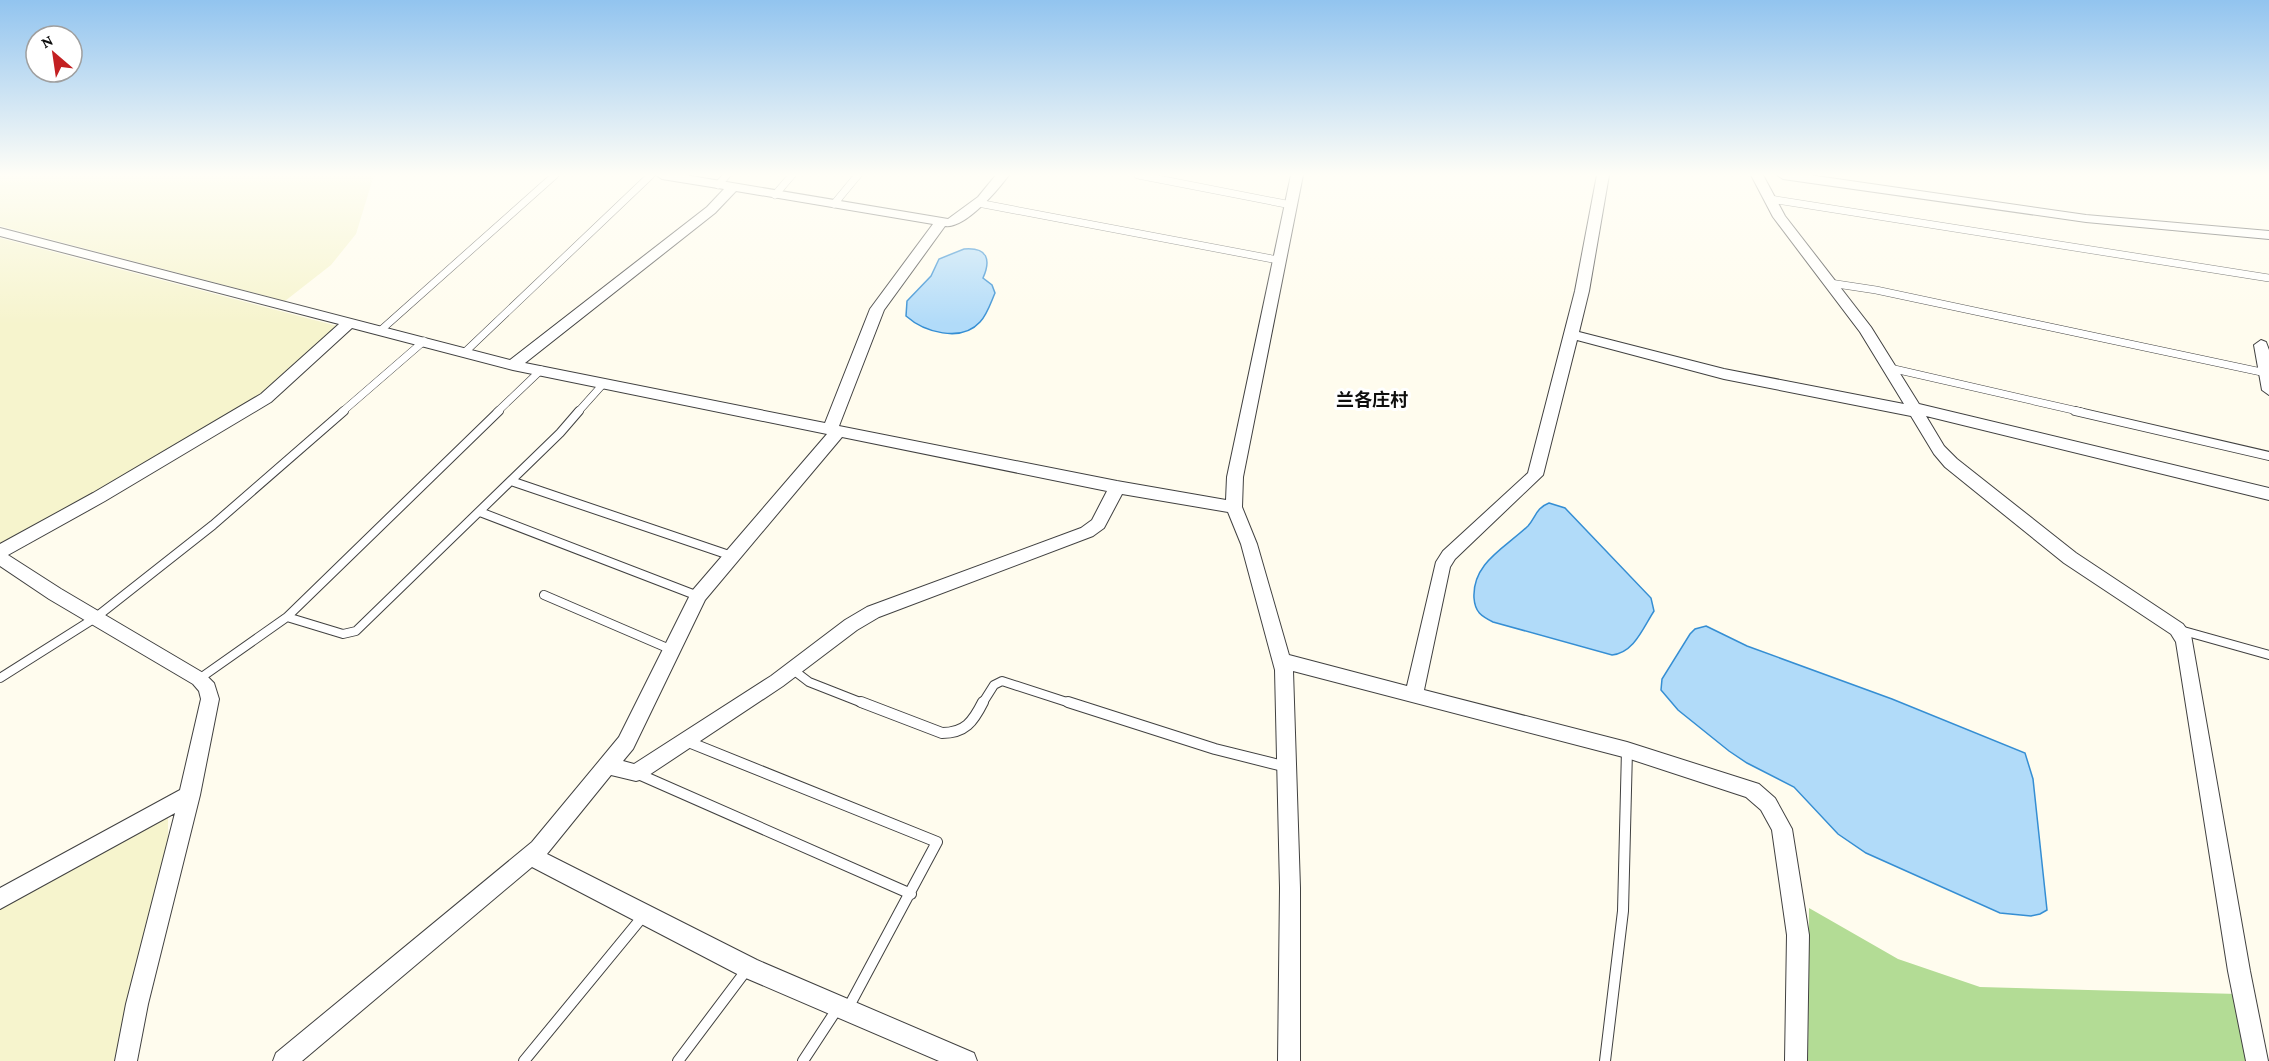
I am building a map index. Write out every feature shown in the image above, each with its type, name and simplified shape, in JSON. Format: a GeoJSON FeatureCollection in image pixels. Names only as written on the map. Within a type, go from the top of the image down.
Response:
{"type":"FeatureCollection","features":[{"type":"Feature","properties":{"kind":"street"},"geometry":{"type":"LineString","coordinates":[[513,365],[692,225]]}},
{"type":"Feature","properties":{"kind":"street"},"geometry":{"type":"LineString","coordinates":[[284,1061],[539,849],[608,766],[626,743],[698,596],[834,430],[877,309],[939,225]]}},
{"type":"Feature","properties":{"kind":"street"},"geometry":{"type":"LineString","coordinates":[[1286,225],[1235,477],[1234,507],[1249,544],[1282,661],[1290,888],[1289,1061]]}},
{"type":"Feature","properties":{"kind":"street"},"geometry":{"type":"LineString","coordinates":[[1414,695],[1442,567],[1449,555],[1535,475],[1582,291],[1593,225]]}},
{"type":"Feature","properties":{"kind":"street"},"geometry":{"type":"LineString","coordinates":[[1785,225],[1866,330],[1939,450],[1951,463],[2070,558],[2176,629],[2186,640],[2239,971],[2257,1061]]}},
{"type":"Feature","properties":{"kind":"street"},"geometry":{"type":"LineString","coordinates":[[2146,225],[2210,232],[2269,234]]}},
{"type":"Feature","properties":{"kind":"street"},"geometry":{"type":"LineString","coordinates":[[0,232],[513,365],[1117,487],[1234,507]]}},
{"type":"Feature","properties":{"kind":"street"},"geometry":{"type":"LineString","coordinates":[[0,552],[99,497],[266,398],[350,322]]}},
{"type":"Feature","properties":{"kind":"street"},"geometry":{"type":"LineString","coordinates":[[1570,334],[1724,374],[1915,410],[2269,494]]}},
{"type":"Feature","properties":{"kind":"street"},"geometry":{"type":"LineString","coordinates":[[2262,345],[2268,384]]}},
{"type":"Feature","properties":{"kind":"street"},"geometry":{"type":"LineString","coordinates":[[608,766],[636,773],[792,669],[851,625],[889,604],[1087,532],[1098,524],[1117,487]]}},
{"type":"Feature","properties":{"kind":"street"},"geometry":{"type":"LineString","coordinates":[[0,558],[95,618],[199,679],[208,688],[210,699],[190,795],[137,1004],[126,1061]]}},
{"type":"Feature","properties":{"kind":"street"},"geometry":{"type":"LineString","coordinates":[[1282,661],[1627,750],[1742,785],[1760,797],[1774,812],[1782,829],[1798,935],[1796,1061]]}},
{"type":"Feature","properties":{"kind":"street"},"geometry":{"type":"LineString","coordinates":[[0,899],[190,795]]}},
{"type":"Feature","properties":{"kind":"street"},"geometry":{"type":"LineString","coordinates":[[530,856],[749,968],[843,1008],[938,1056],[966,1061]]}},
{"type":"Feature","properties":{"kind":"lane"},"geometry":{"type":"LineString","coordinates":[[381,330],[499,225]]}},
{"type":"Feature","properties":{"kind":"lane"},"geometry":{"type":"LineString","coordinates":[[465,352],[599,225]]}},
{"type":"Feature","properties":{"kind":"lane"},"geometry":{"type":"LineString","coordinates":[[1091,225],[1278,260]]}},
{"type":"Feature","properties":{"kind":"lane"},"geometry":{"type":"LineString","coordinates":[[1931,225],[2269,278]]}},
{"type":"Feature","properties":{"kind":"lane"},"geometry":{"type":"LineString","coordinates":[[1830,283],[1876,290],[2268,384]]}},
{"type":"Feature","properties":{"kind":"lane"},"geometry":{"type":"LineString","coordinates":[[0,678],[95,618],[213,525],[424,341]]}},
{"type":"Feature","properties":{"kind":"lane"},"geometry":{"type":"LineString","coordinates":[[1890,368],[2269,456]]}},
{"type":"Feature","properties":{"kind":"lane"},"geometry":{"type":"LineString","coordinates":[[199,679],[287,617],[541,370]]}},
{"type":"Feature","properties":{"kind":"lane"},"geometry":{"type":"LineString","coordinates":[[287,617],[343,634],[356,631],[512,481],[560,433],[604,383]]}},
{"type":"Feature","properties":{"kind":"lane"},"geometry":{"type":"LineString","coordinates":[[512,481],[732,556]]}},
{"type":"Feature","properties":{"kind":"lane"},"geometry":{"type":"LineString","coordinates":[[480,512],[698,596]]}},
{"type":"Feature","properties":{"kind":"lane"},"geometry":{"type":"LineString","coordinates":[[544,595],[672,650]]}},
{"type":"Feature","properties":{"kind":"lane"},"geometry":{"type":"LineString","coordinates":[[2176,629],[2269,655]]}},
{"type":"Feature","properties":{"kind":"lane"},"geometry":{"type":"LineString","coordinates":[[792,669],[809,682],[942,733],[959,733],[970,725],[994,684],[1002,681],[1215,749],[1287,767]]}},
{"type":"Feature","properties":{"kind":"lane"},"geometry":{"type":"LineString","coordinates":[[686,740],[938,842],[911,894],[843,1008],[802,1061]]}},
{"type":"Feature","properties":{"kind":"lane"},"geometry":{"type":"LineString","coordinates":[[1605,1061],[1623,911],[1627,750]]}},
{"type":"Feature","properties":{"kind":"lane"},"geometry":{"type":"LineString","coordinates":[[636,773],[911,894]]}},
{"type":"Feature","properties":{"kind":"lane"},"geometry":{"type":"LineString","coordinates":[[524,1061],[645,915]]}},
{"type":"Feature","properties":{"kind":"lane"},"geometry":{"type":"LineString","coordinates":[[678,1061],[749,968]]}},
{"type":"Feature","properties":{"kind":"shaded area"},"geometry":{"type":"Polygon","coordinates":[[[359,225],[356,234],[331,265],[285,301],[0,226],[359,225]]]}},
{"type":"Feature","properties":{"kind":"shaded area"},"geometry":{"type":"Polygon","coordinates":[[[0,238],[341,327],[244,409],[0,545],[0,238]]]}},
{"type":"Feature","properties":{"kind":"shaded area"},"geometry":{"type":"Polygon","coordinates":[[[168,812],[168,841],[114,1061],[0,1061],[0,906],[168,812]]]}},
{"type":"Feature","properties":{"kind":"green space"},"geometry":{"type":"Polygon","coordinates":[[[1809,908],[1898,959],[1980,987],[2238,994],[2251,1061],[1808,1061],[1809,908]]]}},
{"type":"Feature","properties":{"kind":"water"},"geometry":{"type":"Polygon","coordinates":[[[964,249],[978,250],[983,253],[987,266],[983,278],[992,285],[995,293],[980,322],[963,332],[953,334],[922,327],[906,316],[907,301],[931,276],[939,259],[964,249]]]}},
{"type":"Feature","properties":{"kind":"water"},"geometry":{"type":"Polygon","coordinates":[[[1549,503],[1565,508],[1651,598],[1654,611],[1637,639],[1620,653],[1612,655],[1493,622],[1477,610],[1474,598],[1475,586],[1484,566],[1500,549],[1528,526],[1541,507],[1549,503]]]}},
{"type":"Feature","properties":{"kind":"water"},"geometry":{"type":"Polygon","coordinates":[[[1706,626],[1747,646],[1892,699],[2025,753],[2033,779],[2047,910],[2031,916],[2000,913],[1866,853],[1838,834],[1794,787],[1747,763],[1678,710],[1661,690],[1662,679],[1690,634],[1695,629],[1706,626]]]}},
{"type":"Feature","properties":{"kind":"district","name":"兰各庄村"},"geometry":{"type":"Point","coordinates":[1372,400]}}]}
